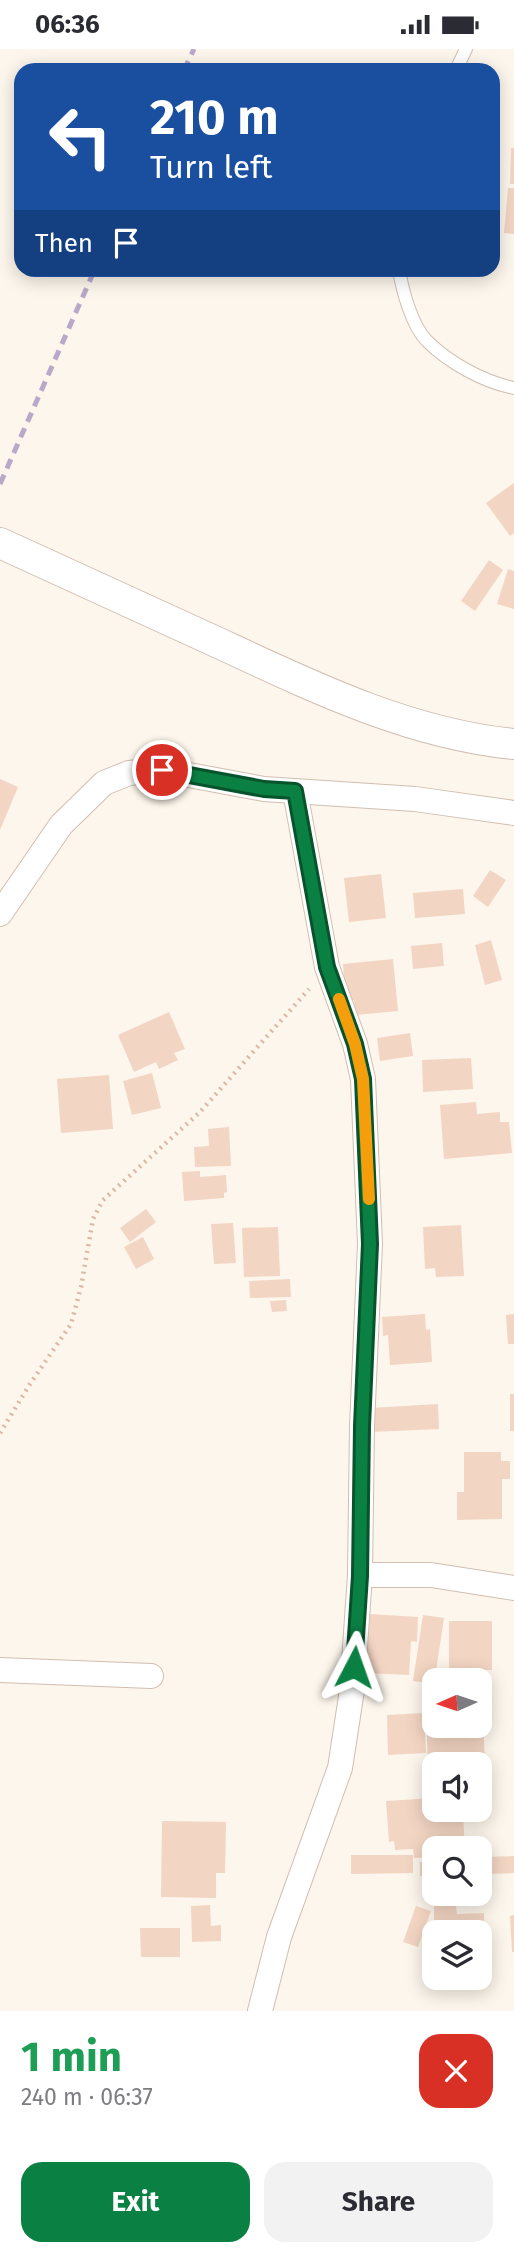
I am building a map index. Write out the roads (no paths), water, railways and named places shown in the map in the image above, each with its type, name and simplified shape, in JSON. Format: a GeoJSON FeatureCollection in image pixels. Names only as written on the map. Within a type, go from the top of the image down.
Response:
{"type":"FeatureCollection","features":[{"type":"Feature","properties":{"kind":"street"},"geometry":{"type":"LineString","coordinates":[[0,543],[290,676],[406,722],[514,744]]}},
{"type":"Feature","properties":{"kind":"street"},"geometry":{"type":"LineString","coordinates":[[0,914],[61,825],[104,783],[129,773],[162,770],[264,789],[415,799],[514,813]]}},
{"type":"Feature","properties":{"kind":"street"},"geometry":{"type":"LineString","coordinates":[[260,2011],[279,1937],[340,1768],[352,1691],[360,1576],[362,1426],[370,1244],[363,1079],[355,1044],[327,967],[295,791]]}},
{"type":"Feature","properties":{"kind":"street"},"geometry":{"type":"LineString","coordinates":[[360,1576],[431,1575],[514,1588]]}},
{"type":"Feature","properties":{"kind":"street"},"geometry":{"type":"LineString","coordinates":[[0,1670],[151,1676]]}},
{"type":"Feature","properties":{"kind":"lane"},"geometry":{"type":"LineString","coordinates":[[400,277],[402,295],[425,340],[458,365],[503,386],[514,388]]}},
{"type":"Feature","properties":{"kind":"railway"},"geometry":{"type":"LineString","coordinates":[[187,63],[194,49]]}},
{"type":"Feature","properties":{"kind":"railway"},"geometry":{"type":"LineString","coordinates":[[0,484],[91,277]]}}]}
